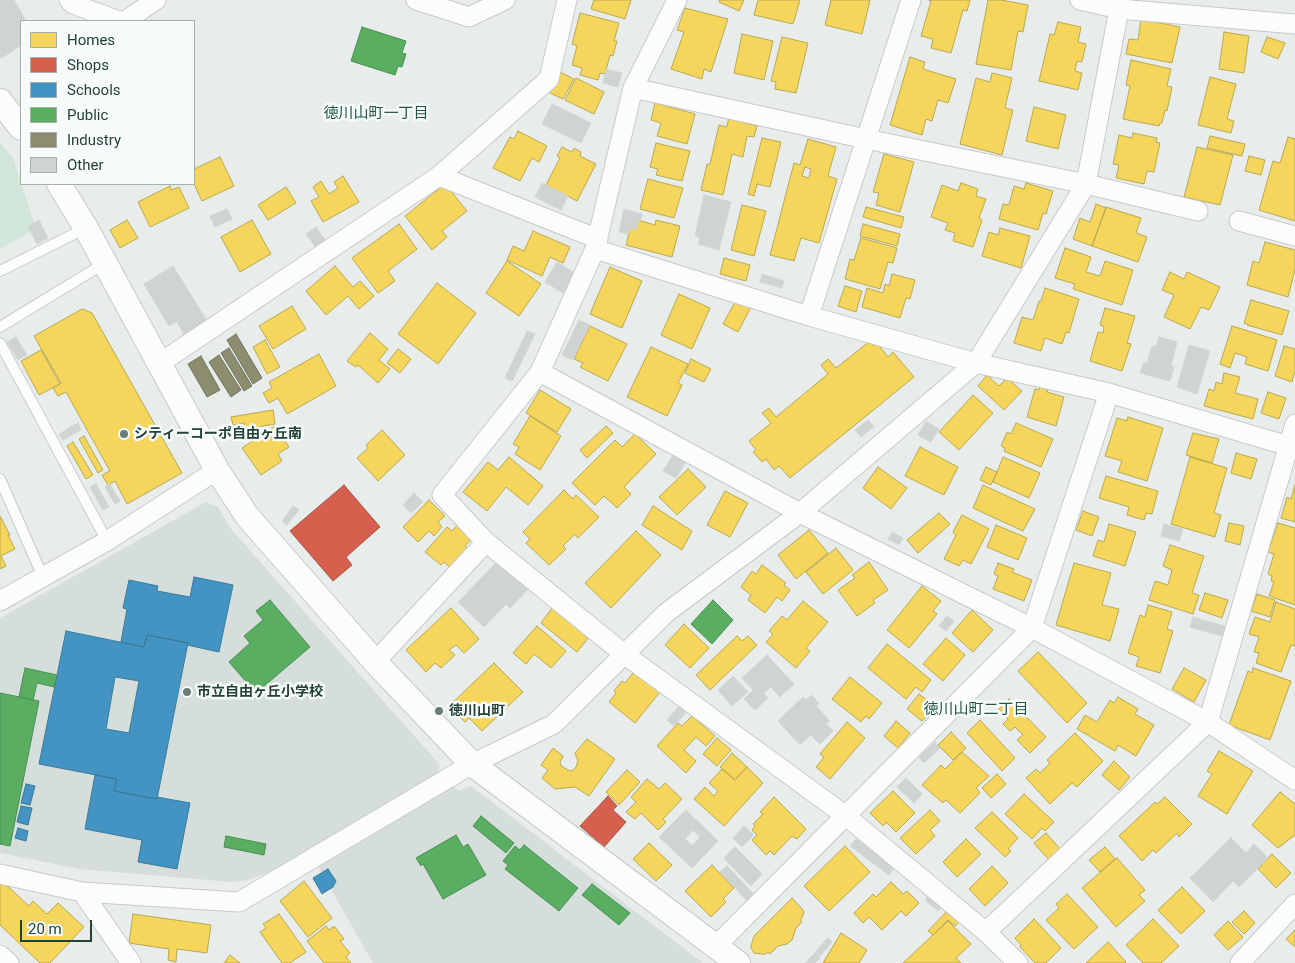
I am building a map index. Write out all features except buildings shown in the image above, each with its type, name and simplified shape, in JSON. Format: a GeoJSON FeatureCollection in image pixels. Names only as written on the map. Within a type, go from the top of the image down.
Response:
{"type":"FeatureCollection","features":[{"type":"Feature","properties":{"kind":"street"},"geometry":{"type":"LineString","coordinates":[[69,0],[73,4],[116,20]]}},
{"type":"Feature","properties":{"kind":"street"},"geometry":{"type":"LineString","coordinates":[[126,20],[156,0]]}},
{"type":"Feature","properties":{"kind":"street"},"geometry":{"type":"LineString","coordinates":[[416,0],[468,16],[505,0]]}},
{"type":"Feature","properties":{"kind":"street"},"geometry":{"type":"LineString","coordinates":[[160,363],[439,176],[549,79],[567,0]]}},
{"type":"Feature","properties":{"kind":"street"},"geometry":{"type":"LineString","coordinates":[[677,0],[633,88],[596,244],[540,372],[442,494],[486,542],[624,654],[846,816],[986,932],[1018,963]]}},
{"type":"Feature","properties":{"kind":"street"},"geometry":{"type":"LineString","coordinates":[[809,316],[911,0]]}},
{"type":"Feature","properties":{"kind":"street"},"geometry":{"type":"LineString","coordinates":[[1080,0],[1295,24]]}},
{"type":"Feature","properties":{"kind":"street"},"geometry":{"type":"LineString","coordinates":[[0,874],[82,892],[239,902],[472,764],[554,724],[666,613],[800,513],[976,363],[1086,184],[1120,4]]}},
{"type":"Feature","properties":{"kind":"street"},"geometry":{"type":"LineString","coordinates":[[633,88],[1086,184],[1198,211]]}},
{"type":"Feature","properties":{"kind":"street"},"geometry":{"type":"LineString","coordinates":[[0,101],[20,127]]}},
{"type":"Feature","properties":{"kind":"street"},"geometry":{"type":"LineString","coordinates":[[439,176],[596,244],[809,316],[976,363],[1109,393],[1292,447]]}},
{"type":"Feature","properties":{"kind":"street"},"geometry":{"type":"LineString","coordinates":[[60,185],[86,228],[218,470],[247,516],[375,662],[472,764],[738,963]]}},
{"type":"Feature","properties":{"kind":"street"},"geometry":{"type":"LineString","coordinates":[[1239,221],[1295,236]]}},
{"type":"Feature","properties":{"kind":"street"},"geometry":{"type":"LineString","coordinates":[[540,372],[800,513],[1032,628],[1208,722],[1295,780]]}},
{"type":"Feature","properties":{"kind":"street"},"geometry":{"type":"LineString","coordinates":[[715,947],[1032,628],[1109,393]]}},
{"type":"Feature","properties":{"kind":"street"},"geometry":{"type":"LineString","coordinates":[[986,932],[1208,722],[1292,447],[1295,424]]}},
{"type":"Feature","properties":{"kind":"street"},"geometry":{"type":"LineString","coordinates":[[0,601],[107,541],[218,470]]}},
{"type":"Feature","properties":{"kind":"street"},"geometry":{"type":"LineString","coordinates":[[375,662],[486,542]]}},
{"type":"Feature","properties":{"kind":"street"},"geometry":{"type":"LineString","coordinates":[[82,892],[131,963]]}},
{"type":"Feature","properties":{"kind":"street"},"geometry":{"type":"LineString","coordinates":[[1240,963],[1295,904]]}},
{"type":"Feature","properties":{"kind":"street"},"geometry":{"type":"LineString","coordinates":[[0,954],[9,963]]}},
{"type":"Feature","properties":{"kind":"lane"},"geometry":{"type":"LineString","coordinates":[[0,271],[86,228]]}},
{"type":"Feature","properties":{"kind":"lane"},"geometry":{"type":"LineString","coordinates":[[0,327],[106,264]]}},
{"type":"Feature","properties":{"kind":"lane"},"geometry":{"type":"LineString","coordinates":[[0,343],[107,541]]}},
{"type":"Feature","properties":{"kind":"lane"},"geometry":{"type":"LineString","coordinates":[[0,478],[43,577]]}},
{"type":"Feature","properties":{"kind":"shaded area","name":"市立自由ヶ丘小学校"},"geometry":{"type":"Polygon","coordinates":[[[206,502],[218,507],[231,529],[440,765],[438,775],[459,791],[471,786],[703,963],[373,963],[308,849],[269,872],[248,880],[231,882],[79,869],[0,853],[0,618],[206,502]]]}},
{"type":"Feature","properties":{"kind":"green space"},"geometry":{"type":"Polygon","coordinates":[[[0,142],[13,158],[20,185],[22,185],[36,229],[0,249],[0,142]]]}},
{"type":"Feature","properties":{"kind":"place","name":"シティーコーポ自由ヶ丘南"},"geometry":{"type":"Point","coordinates":[124,434]}},
{"type":"Feature","properties":{"kind":"place","name":"市立自由ヶ丘小学校"},"geometry":{"type":"Point","coordinates":[187,692]}},
{"type":"Feature","properties":{"kind":"place","name":"徳川山町"},"geometry":{"type":"Point","coordinates":[439,711]}},
{"type":"Feature","properties":{"kind":"district","name":"徳川山町一丁目"},"geometry":{"type":"Point","coordinates":[376,114]}},
{"type":"Feature","properties":{"kind":"district","name":"徳川山町二丁目"},"geometry":{"type":"Point","coordinates":[976,710]}}]}
